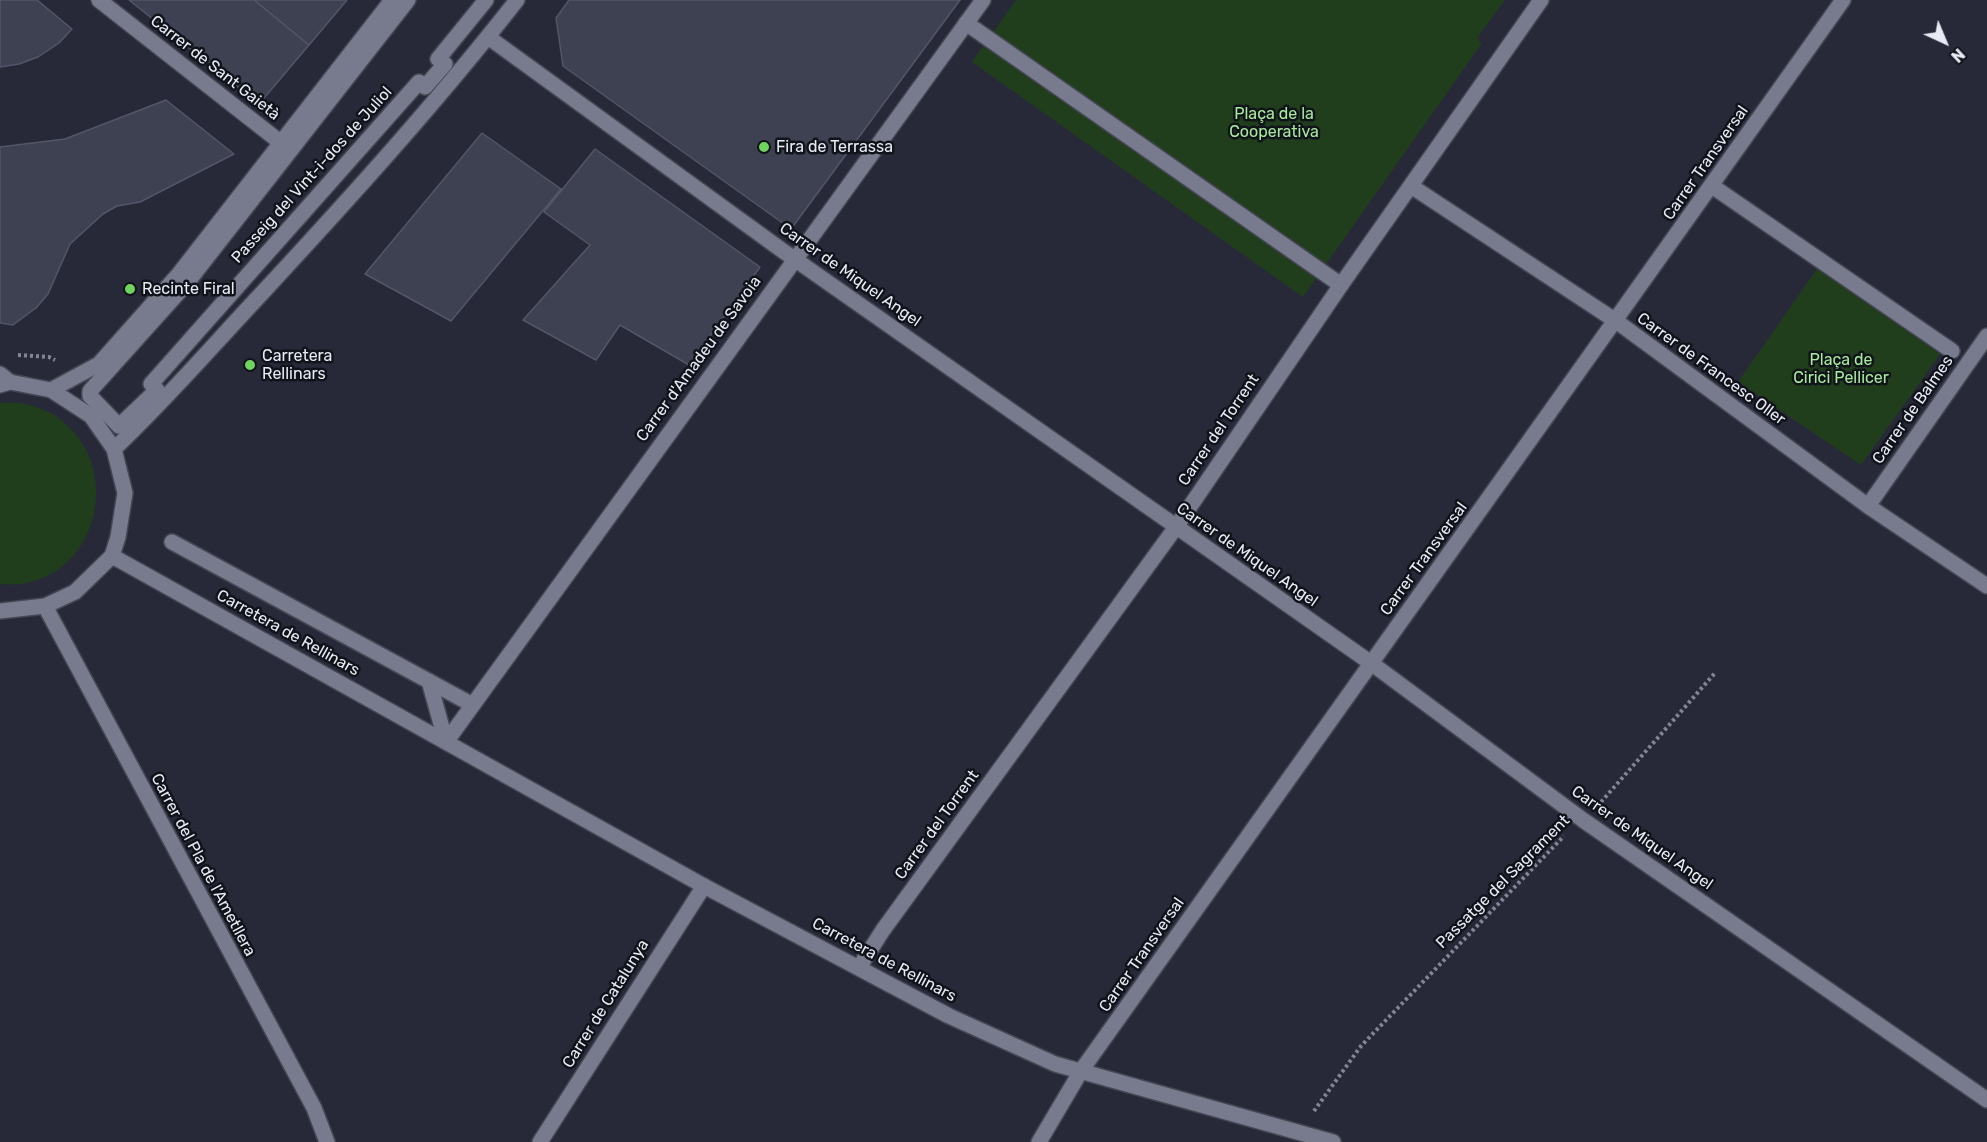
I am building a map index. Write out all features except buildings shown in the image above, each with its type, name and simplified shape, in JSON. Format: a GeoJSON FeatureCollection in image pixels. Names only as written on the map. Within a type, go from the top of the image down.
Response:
{"type":"FeatureCollection","features":[{"type":"Feature","properties":{"kind":"street","name":"Carrer de Sant Gaietà"},"geometry":{"type":"LineString","coordinates":[[99,0],[280,142]]}},
{"type":"Feature","properties":{"kind":"street"},"geometry":{"type":"LineString","coordinates":[[51,390],[99,364],[178,275],[392,0]]}},
{"type":"Feature","properties":{"kind":"street","name":"Passeig del Vint-i-dos de Juliol"},"geometry":{"type":"LineString","coordinates":[[408,0],[187,283],[90,391],[90,396],[119,426],[157,390],[151,384],[419,82],[425,87],[445,64],[438,59],[486,0]]}},
{"type":"Feature","properties":{"kind":"street"},"geometry":{"type":"LineString","coordinates":[[114,448],[147,417],[308,244],[488,37],[517,0]]}},
{"type":"Feature","properties":{"kind":"street","name":"Carrer d'Amadeu de Savoia"},"geometry":{"type":"LineString","coordinates":[[446,741],[983,0]]}},
{"type":"Feature","properties":{"kind":"street","name":"Carrer del Torrent"},"geometry":{"type":"LineString","coordinates":[[860,966],[890,920],[1176,527],[1341,285],[1541,0]]}},
{"type":"Feature","properties":{"kind":"street","name":"Carrer Transversal"},"geometry":{"type":"LineString","coordinates":[[1039,1142],[1081,1071],[1843,0]]}},
{"type":"Feature","properties":{"kind":"street"},"geometry":{"type":"LineString","coordinates":[[966,23],[1341,285]]}},
{"type":"Feature","properties":{"kind":"street","name":"Carrer de Miquel Angel"},"geometry":{"type":"LineString","coordinates":[[488,37],[796,259],[1371,663],[1583,820],[1987,1100]]}},
{"type":"Feature","properties":{"kind":"street","name":"Carrer de Francesc Oller"},"geometry":{"type":"LineString","coordinates":[[1411,186],[1616,321],[1868,506],[1987,586]]}},
{"type":"Feature","properties":{"kind":"street"},"geometry":{"type":"LineString","coordinates":[[1712,186],[1952,351]]}},
{"type":"Feature","properties":{"kind":"street","name":"Carrer de Balmes"},"geometry":{"type":"LineString","coordinates":[[1868,506],[1987,336]]}},
{"type":"Feature","properties":{"kind":"street"},"geometry":{"type":"LineString","coordinates":[[0,611],[45,606],[75,592],[112,556],[118,537],[125,492],[114,448],[91,416],[51,390],[3,380]]}},
{"type":"Feature","properties":{"kind":"street","name":"Carretera de Rellinars"},"geometry":{"type":"LineString","coordinates":[[172,542],[471,704]]}},
{"type":"Feature","properties":{"kind":"street","name":"Carretera de Rellinars"},"geometry":{"type":"LineString","coordinates":[[112,556],[704,886],[860,966],[950,1016],[1055,1064],[1334,1142]]}},
{"type":"Feature","properties":{"kind":"street","name":"Carrer del Pla de l'Ametllera"},"geometry":{"type":"LineString","coordinates":[[45,606],[314,1108],[327,1142]]}},
{"type":"Feature","properties":{"kind":"street"},"geometry":{"type":"LineString","coordinates":[[429,681],[446,741]]}},
{"type":"Feature","properties":{"kind":"street","name":"Carrer de Catalunya"},"geometry":{"type":"LineString","coordinates":[[540,1142],[704,886]]}},
{"type":"Feature","properties":{"kind":"path"},"geometry":{"type":"LineString","coordinates":[[13,355],[49,357],[80,374]]}},
{"type":"Feature","properties":{"kind":"path","name":"Passatge del Sagrament"},"geometry":{"type":"LineString","coordinates":[[1313,1112],[1361,1046],[1482,919],[1583,820],[1715,673]]}},
{"type":"Feature","properties":{"kind":"green space","name":"Plaça de la Cooperativa"},"geometry":{"type":"Polygon","coordinates":[[[1016,0],[1505,0],[1477,38],[1482,43],[1303,297],[972,62],[1016,0]]]}},
{"type":"Feature","properties":{"kind":"green space","name":"Plaça de Cirici Pellicer"},"geometry":{"type":"Polygon","coordinates":[[[1817,269],[1940,354],[1861,465],[1738,382],[1817,269]]]}},
{"type":"Feature","properties":{"kind":"green space"},"geometry":{"type":"Polygon","coordinates":[[[0,403],[32,406],[61,420],[82,443],[93,470],[96,498],[90,526],[77,551],[58,570],[32,582],[0,584],[0,403]]]}},
{"type":"Feature","properties":{"kind":"place","name":"Fira de Terrassa"},"geometry":{"type":"Point","coordinates":[764,147]}},
{"type":"Feature","properties":{"kind":"place","name":"Recinte Firal"},"geometry":{"type":"Point","coordinates":[130,289]}},
{"type":"Feature","properties":{"kind":"place","name":"Carretera Rellinars"},"geometry":{"type":"Point","coordinates":[250,365]}}]}
